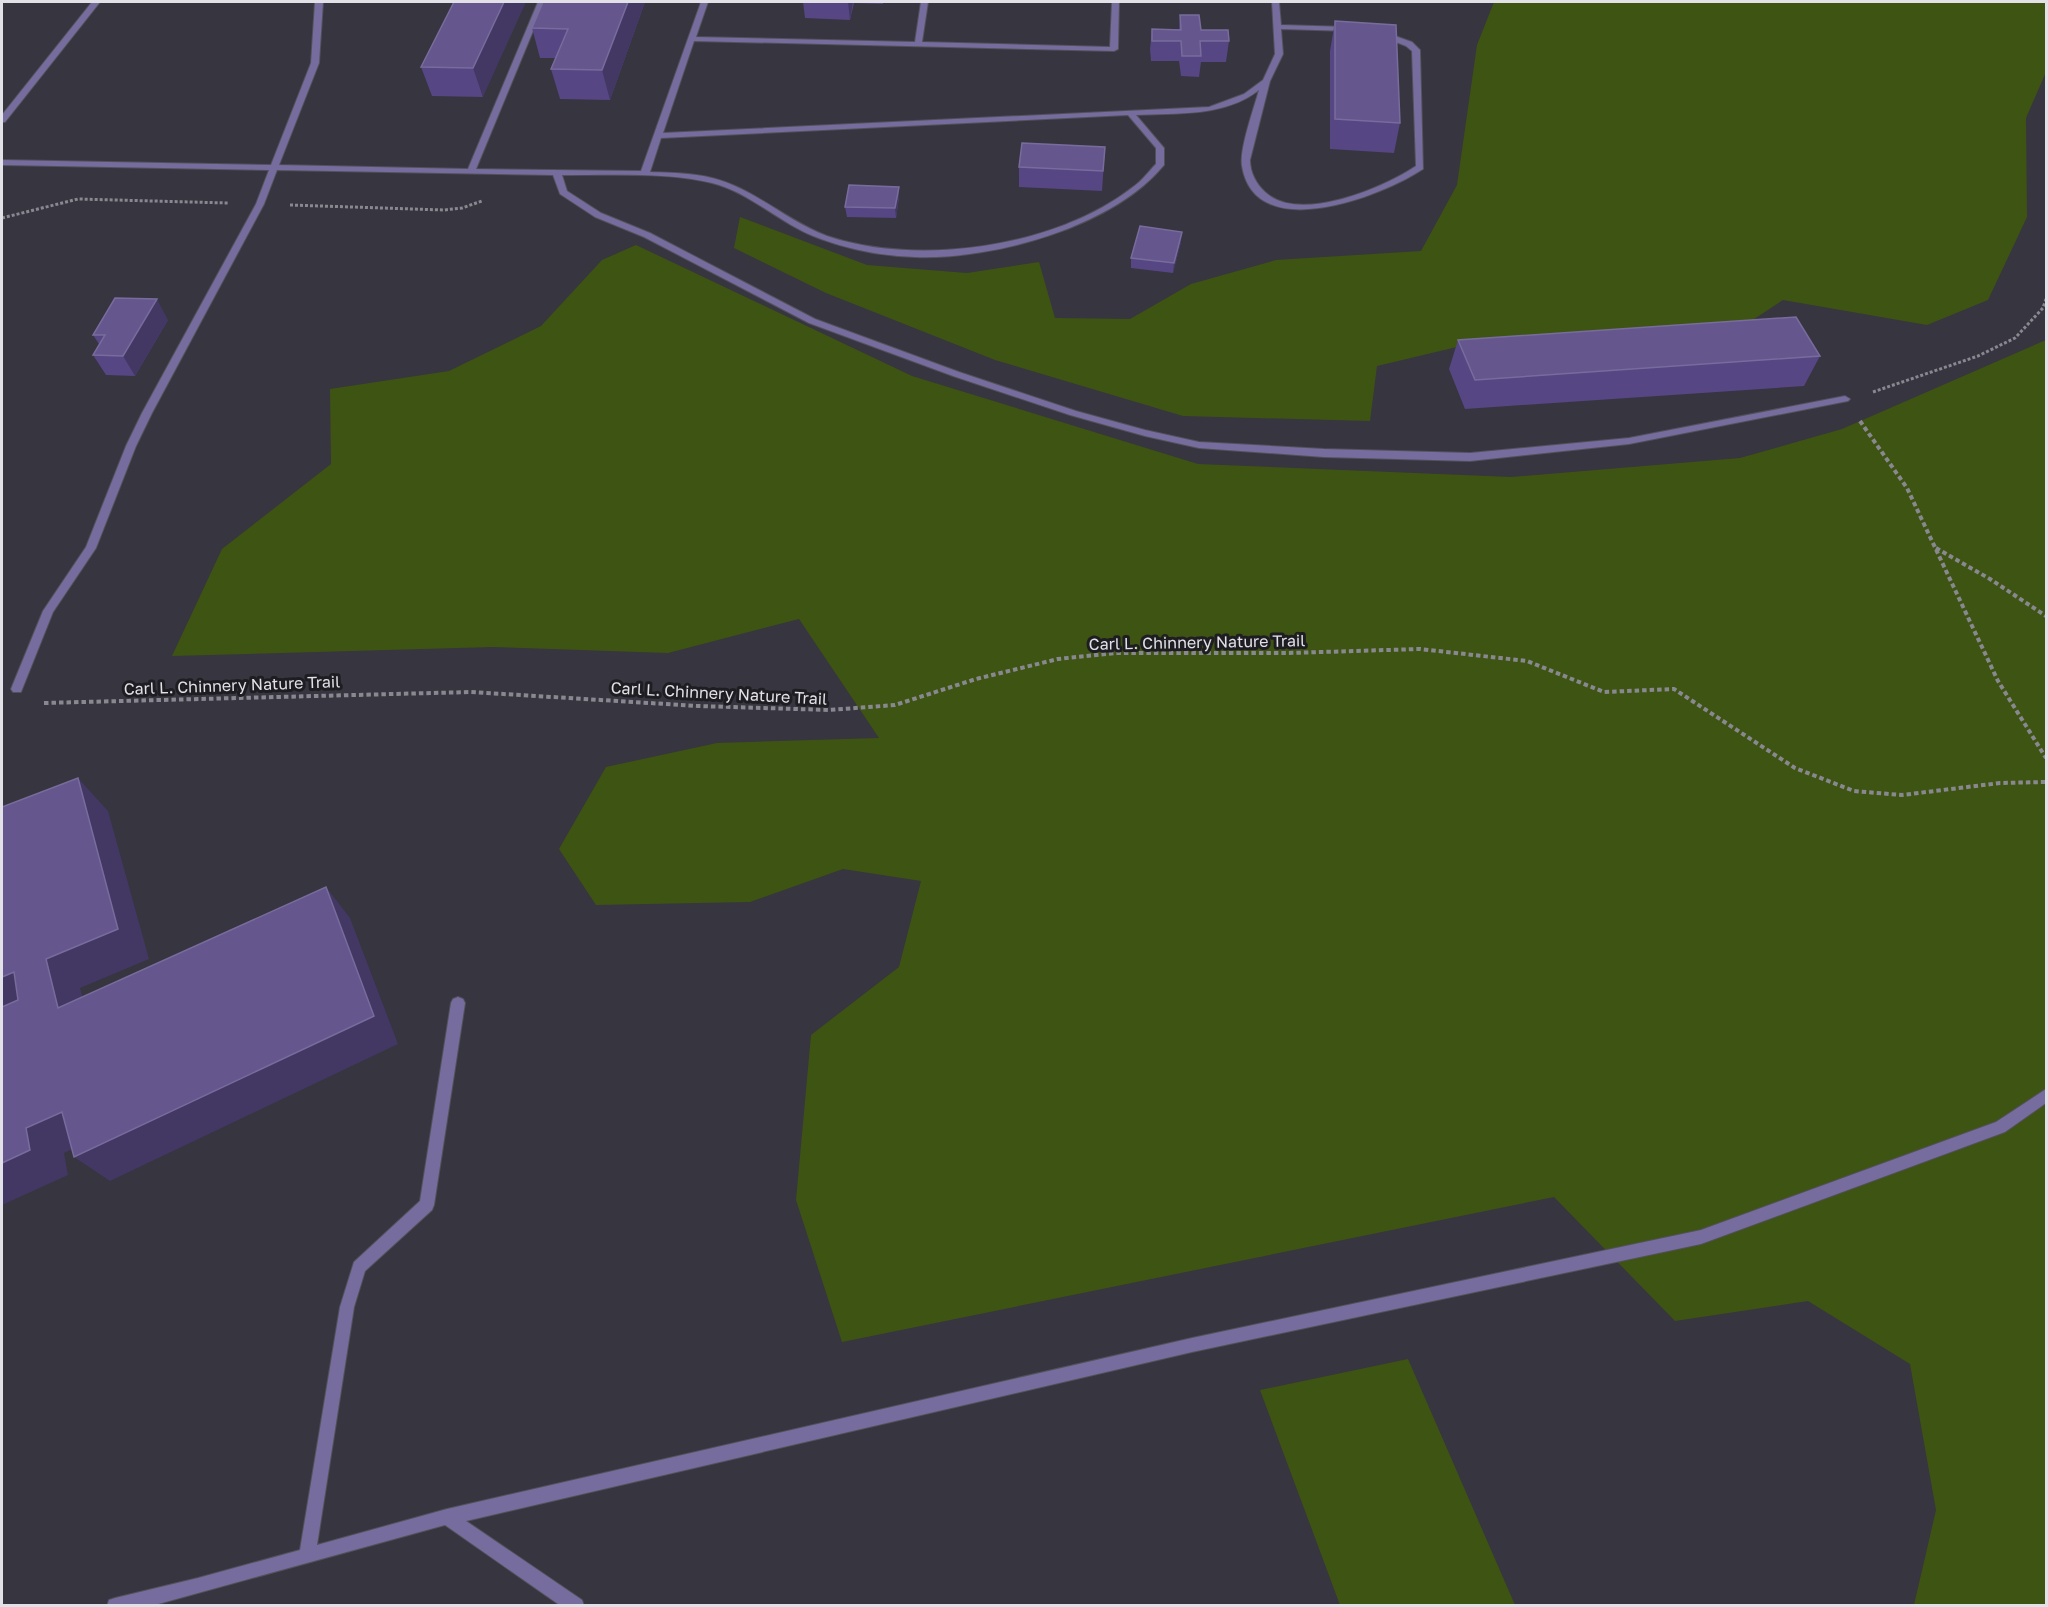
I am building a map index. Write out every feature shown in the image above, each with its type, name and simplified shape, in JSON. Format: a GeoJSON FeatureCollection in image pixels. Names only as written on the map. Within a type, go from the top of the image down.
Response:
{"type":"FeatureCollection","features":[{"type":"Feature","properties":{"kind":"lane"},"geometry":{"type":"LineString","coordinates":[[2,120],[96,2]]}},
{"type":"Feature","properties":{"kind":"lane"},"geometry":{"type":"LineString","coordinates":[[16,689],[48,611],[91,548],[131,446],[260,204],[315,63],[319,2]]}},
{"type":"Feature","properties":{"kind":"lane"},"geometry":{"type":"LineString","coordinates":[[471,172],[542,2]]}},
{"type":"Feature","properties":{"kind":"lane"},"geometry":{"type":"LineString","coordinates":[[645,173],[704,2]]}},
{"type":"Feature","properties":{"kind":"lane"},"geometry":{"type":"LineString","coordinates":[[918,45],[925,2]]}},
{"type":"Feature","properties":{"kind":"lane"},"geometry":{"type":"LineString","coordinates":[[692,39],[1114,49],[1116,2]]}},
{"type":"Feature","properties":{"kind":"lane"},"geometry":{"type":"LineString","coordinates":[[1276,2],[1279,54],[1266,81],[1245,165],[1255,191],[1276,205],[1311,207],[1354,198],[1393,184],[1420,167],[1416,50],[1396,38],[1373,30]]}},
{"type":"Feature","properties":{"kind":"lane"},"geometry":{"type":"LineString","coordinates":[[538,10],[549,11]]}},
{"type":"Feature","properties":{"kind":"lane"},"geometry":{"type":"LineString","coordinates":[[1278,27],[1361,30]]}},
{"type":"Feature","properties":{"kind":"lane"},"geometry":{"type":"LineString","coordinates":[[658,136],[1210,109],[1247,96],[1266,81]]}},
{"type":"Feature","properties":{"kind":"lane"},"geometry":{"type":"LineString","coordinates":[[2,162],[557,174],[645,173],[707,179],[756,199],[813,234],[876,251],[928,254],[1005,245],[1062,227],[1113,204],[1138,188],[1160,165],[1160,148],[1130,112]]}},
{"type":"Feature","properties":{"kind":"lane"},"geometry":{"type":"LineString","coordinates":[[2,168],[25,163]]}},
{"type":"Feature","properties":{"kind":"lane"},"geometry":{"type":"LineString","coordinates":[[557,174],[563,192],[598,215],[647,235],[812,321],[957,374],[1074,413],[1144,433],[1199,445],[1324,453],[1470,457],[1629,441],[1845,399]]}},
{"type":"Feature","properties":{"kind":"lane"},"geometry":{"type":"LineString","coordinates":[[307,1555],[347,1307],[359,1267],[427,1205],[458,1003]]}},
{"type":"Feature","properties":{"kind":"lane"},"geometry":{"type":"LineString","coordinates":[[115,1605],[198,1586],[447,1517],[1192,1345],[1701,1237],[2000,1127],[2046,1095]]}},
{"type":"Feature","properties":{"kind":"lane"},"geometry":{"type":"LineString","coordinates":[[447,1517],[576,1605]]}},
{"type":"Feature","properties":{"kind":"path"},"geometry":{"type":"LineString","coordinates":[[2046,299],[2043,308],[2015,338],[1978,356],[1891,387],[1845,399],[1907,488],[1998,681],[2046,758]]}},
{"type":"Feature","properties":{"kind":"path"},"geometry":{"type":"LineString","coordinates":[[1935,547],[1990,579],[2046,616]]}},
{"type":"Feature","properties":{"kind":"path","name":"Carl L. Chinnery Nature Trail"},"geometry":{"type":"LineString","coordinates":[[16,689],[11,704],[471,692],[698,706],[829,710],[895,705],[976,679],[1058,658],[1115,653],[1289,653],[1420,649],[1527,661],[1604,692],[1674,689],[1796,768],[1854,791],[1902,795],[2000,783],[2046,782]]}},
{"type":"Feature","properties":{"kind":"green space"},"geometry":{"type":"Polygon","coordinates":[[[1494,2],[2046,2],[2046,72],[2026,118],[2027,217],[1988,300],[1927,325],[1783,300],[1739,329],[1461,346],[1377,366],[1370,421],[1183,416],[995,360],[826,293],[734,248],[740,217],[867,265],[967,273],[1039,262],[1055,318],[1130,319],[1191,284],[1276,260],[1421,251],[1457,185],[1477,45],[1494,2]]]}},
{"type":"Feature","properties":{"kind":"green space"},"geometry":{"type":"Polygon","coordinates":[[[636,245],[912,376],[1198,464],[1511,477],[1740,458],[1842,429],[2046,340],[2046,1605],[1914,1605],[1936,1510],[1910,1364],[1808,1301],[1675,1321],[1554,1197],[842,1342],[796,1200],[811,1035],[899,967],[921,881],[843,869],[750,902],[596,905],[559,849],[606,767],[717,743],[879,738],[799,619],[668,653],[493,647],[172,656],[222,549],[331,464],[330,389],[449,371],[541,326],[602,260],[636,245]]]}},
{"type":"Feature","properties":{"kind":"green space"},"geometry":{"type":"Polygon","coordinates":[[[1408,1359],[1515,1605],[1340,1605],[1260,1390],[1408,1359]]]}},
{"type":"Feature","properties":{"kind":"building"},"geometry":{"type":"Polygon","coordinates":[[[454,2],[504,2],[473,68],[421,67],[454,2]]]}},
{"type":"Feature","properties":{"kind":"building"},"geometry":{"type":"Polygon","coordinates":[[[543,2],[628,2],[602,70],[551,69],[568,29],[532,28],[543,2]]]}},
{"type":"Feature","properties":{"kind":"building"},"geometry":{"type":"Polygon","coordinates":[[[1180,15],[1199,15],[1201,30],[1228,30],[1229,41],[1200,41],[1201,56],[1182,56],[1181,41],[1152,41],[1152,29],[1181,30],[1180,15]]]}},
{"type":"Feature","properties":{"kind":"building"},"geometry":{"type":"Polygon","coordinates":[[[1335,21],[1396,25],[1400,123],[1335,119],[1335,21]]]}},
{"type":"Feature","properties":{"kind":"building"},"geometry":{"type":"Polygon","coordinates":[[[1022,143],[1105,147],[1103,171],[1019,167],[1022,143]]]}},
{"type":"Feature","properties":{"kind":"building"},"geometry":{"type":"Polygon","coordinates":[[[849,185],[899,187],[895,208],[845,207],[849,185]]]}},
{"type":"Feature","properties":{"kind":"building"},"geometry":{"type":"Polygon","coordinates":[[[1140,226],[1182,232],[1174,263],[1131,258],[1140,226]]]}},
{"type":"Feature","properties":{"kind":"building"},"geometry":{"type":"Polygon","coordinates":[[[115,298],[157,299],[123,356],[93,355],[105,335],[93,335],[115,298]]]}},
{"type":"Feature","properties":{"kind":"building"},"geometry":{"type":"Polygon","coordinates":[[[1796,317],[1820,356],[1475,380],[1458,340],[1796,317]]]}},
{"type":"Feature","properties":{"kind":"building"},"geometry":{"type":"Polygon","coordinates":[[[78,778],[118,929],[46,959],[58,1008],[326,887],[374,1016],[74,1157],[62,1112],[26,1128],[30,1150],[2,1163],[2,1007],[18,1000],[14,972],[2,977],[2,807],[78,778]]]}}]}
